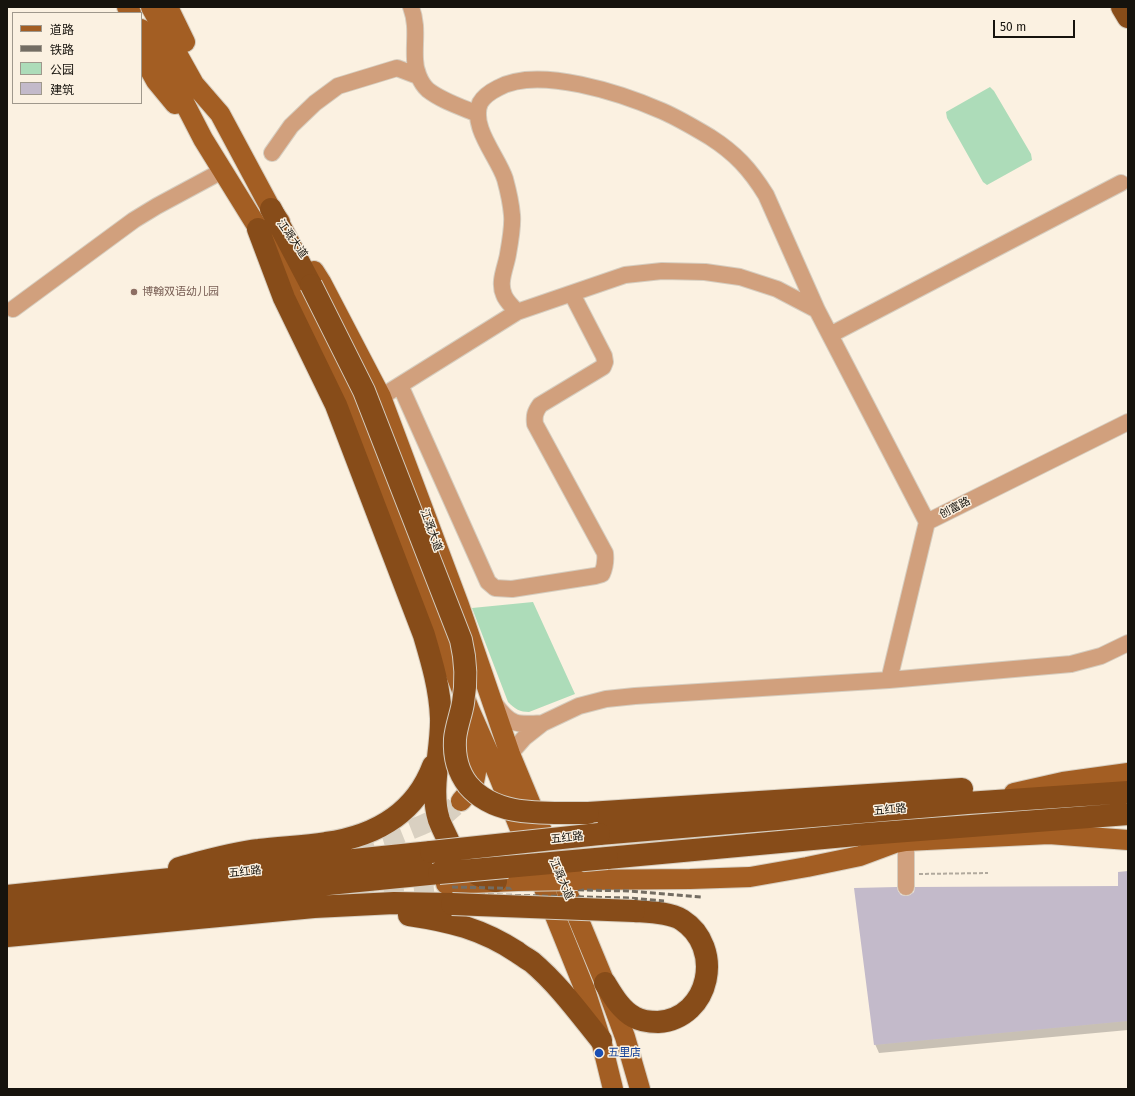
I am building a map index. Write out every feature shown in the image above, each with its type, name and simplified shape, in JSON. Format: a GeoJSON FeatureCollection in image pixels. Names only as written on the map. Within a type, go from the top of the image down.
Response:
{"type":"FeatureCollection","features":[{"type":"Feature","properties":{"kind":"highway"},"geometry":{"type":"LineString","coordinates":[[1122,7],[1128,17]]}},
{"type":"Feature","properties":{"kind":"highway"},"geometry":{"type":"LineString","coordinates":[[271,209],[364,391],[461,640],[466,668],[463,705],[455,740],[455,758],[458,770],[474,792],[487,801],[518,811],[588,813],[1063,782]]}},
{"type":"Feature","properties":{"kind":"highway"},"geometry":{"type":"LineString","coordinates":[[258,229],[284,298],[336,405],[424,634],[433,664],[438,690],[441,719],[436,792],[436,806],[439,820],[454,851],[464,866],[480,877],[496,881]]}},
{"type":"Feature","properties":{"kind":"highway"},"geometry":{"type":"LineString","coordinates":[[113,885],[211,859],[250,851],[326,844],[347,840],[381,826],[398,816],[423,788],[435,762],[440,739]]}},
{"type":"Feature","properties":{"kind":"highway","name":"五红路"},"geometry":{"type":"LineString","coordinates":[[7,896],[599,834],[967,803],[1128,778]]}},
{"type":"Feature","properties":{"kind":"highway"},"geometry":{"type":"LineString","coordinates":[[880,794],[967,803]]}},
{"type":"Feature","properties":{"kind":"highway","name":"五红路"},"geometry":{"type":"LineString","coordinates":[[7,916],[446,887],[607,858],[867,834],[1128,814]]}},
{"type":"Feature","properties":{"kind":"highway"},"geometry":{"type":"LineString","coordinates":[[900,842],[980,826],[1049,834]]}},
{"type":"Feature","properties":{"kind":"highway"},"geometry":{"type":"LineString","coordinates":[[7,936],[314,907],[394,903],[446,887],[660,913],[681,919],[697,932],[704,948],[707,968],[704,988],[695,1004],[683,1014],[667,1021],[652,1022],[635,1018],[623,1010],[605,983]]}},
{"type":"Feature","properties":{"kind":"highway"},"geometry":{"type":"LineString","coordinates":[[314,907],[388,912],[431,918],[468,927],[504,943],[532,962],[561,990],[601,1040]]}},
{"type":"Feature","properties":{"kind":"main road","name":"江溉大道"},"geometry":{"type":"LineString","coordinates":[[151,7],[194,84],[220,114],[271,209],[321,282],[382,397],[459,605],[510,754],[605,983],[625,1037],[640,1089]]}},
{"type":"Feature","properties":{"kind":"main road"},"geometry":{"type":"LineString","coordinates":[[168,7],[220,114]]}},
{"type":"Feature","properties":{"kind":"main road","name":"江溉大道"},"geometry":{"type":"LineString","coordinates":[[142,31],[168,73],[222,171],[297,291],[348,397],[473,718],[497,772],[582,982],[601,1040],[613,1089]]}},
{"type":"Feature","properties":{"kind":"main road"},"geometry":{"type":"LineString","coordinates":[[142,56],[156,81],[203,139]]}},
{"type":"Feature","properties":{"kind":"main road"},"geometry":{"type":"LineString","coordinates":[[461,801],[473,787],[476,772],[473,718]]}},
{"type":"Feature","properties":{"kind":"main road"},"geometry":{"type":"LineString","coordinates":[[967,803],[1063,782],[1128,778]]}},
{"type":"Feature","properties":{"kind":"main road"},"geometry":{"type":"LineString","coordinates":[[446,887],[496,881],[690,879],[750,876],[807,867],[860,856],[900,842],[1049,834],[1128,840]]}},
{"type":"Feature","properties":{"kind":"street"},"geometry":{"type":"LineString","coordinates":[[410,7],[414,15],[416,33],[415,60],[418,76],[427,89],[451,103],[478,114]]}},
{"type":"Feature","properties":{"kind":"street"},"geometry":{"type":"LineString","coordinates":[[272,153],[291,126],[315,103],[338,86],[397,68],[418,76]]}},
{"type":"Feature","properties":{"kind":"street"},"geometry":{"type":"LineString","coordinates":[[517,312],[504,295],[502,279],[508,254],[512,216],[504,178],[483,136],[478,114],[481,102],[488,93],[504,84],[525,80],[556,80],[592,87],[663,111],[709,137],[728,150],[744,164],[757,180],[766,195],[816,310],[927,522]]}},
{"type":"Feature","properties":{"kind":"street"},"geometry":{"type":"LineString","coordinates":[[9,311],[134,220],[222,171]]}},
{"type":"Feature","properties":{"kind":"street"},"geometry":{"type":"LineString","coordinates":[[830,335],[1126,181]]}},
{"type":"Feature","properties":{"kind":"street"},"geometry":{"type":"LineString","coordinates":[[382,397],[517,312],[626,275],[662,271],[705,272],[740,277],[777,289],[816,310]]}},
{"type":"Feature","properties":{"kind":"street"},"geometry":{"type":"LineString","coordinates":[[400,385],[488,582],[495,588],[512,590],[602,574],[606,560],[605,553],[535,424],[534,418],[535,411],[540,405],[603,367],[605,362],[604,356],[572,294]]}},
{"type":"Feature","properties":{"kind":"street","name":"创富路"},"geometry":{"type":"LineString","coordinates":[[889,680],[927,522],[1128,422]]}},
{"type":"Feature","properties":{"kind":"street"},"geometry":{"type":"LineString","coordinates":[[510,754],[524,738],[543,723],[579,706],[606,699],[889,680],[1071,664],[1101,656],[1128,643]]}},
{"type":"Feature","properties":{"kind":"street"},"geometry":{"type":"LineString","coordinates":[[489,696],[503,716],[512,722],[523,724],[543,723]]}},
{"type":"Feature","properties":{"kind":"street"},"geometry":{"type":"LineString","coordinates":[[900,842],[906,881]]}},
{"type":"Feature","properties":{"kind":"path"},"geometry":{"type":"LineString","coordinates":[[906,881],[988,873]]}},
{"type":"Feature","properties":{"kind":"green space"},"geometry":{"type":"Polygon","coordinates":[[[990,87],[994,91],[1031,154],[1032,160],[987,185],[983,182],[947,118],[946,112],[990,87]]]}},
{"type":"Feature","properties":{"kind":"green space"},"geometry":{"type":"Polygon","coordinates":[[[533,602],[575,694],[526,712],[518,710],[508,702],[472,608],[533,602]]]}},
{"type":"Feature","properties":{"kind":"building"},"geometry":{"type":"Polygon","coordinates":[[[1128,871],[1128,1021],[874,1045],[854,888],[897,887],[901,895],[906,896],[914,892],[915,887],[1118,886],[1118,872],[1128,871]]]}},
{"type":"Feature","properties":{"kind":"tunnel"},"geometry":{"type":"LineString","coordinates":[[325,855],[346,851],[392,837],[446,814],[461,801]]}},
{"type":"Feature","properties":{"kind":"tunnel"},"geometry":{"type":"LineString","coordinates":[[324,895],[446,884]]}},
{"type":"Feature","properties":{"kind":"railway"},"geometry":{"type":"LineString","coordinates":[[452,887],[629,891],[701,897]]}},
{"type":"Feature","properties":{"kind":"railway"},"geometry":{"type":"LineString","coordinates":[[452,894],[629,898],[664,901]]}},
{"type":"Feature","properties":{"kind":"place","name":"博翰双语幼儿园"},"geometry":{"type":"Point","coordinates":[134,292]}},
{"type":"Feature","properties":{"kind":"place","name":"五里店"},"geometry":{"type":"Point","coordinates":[599,1053]}}]}
